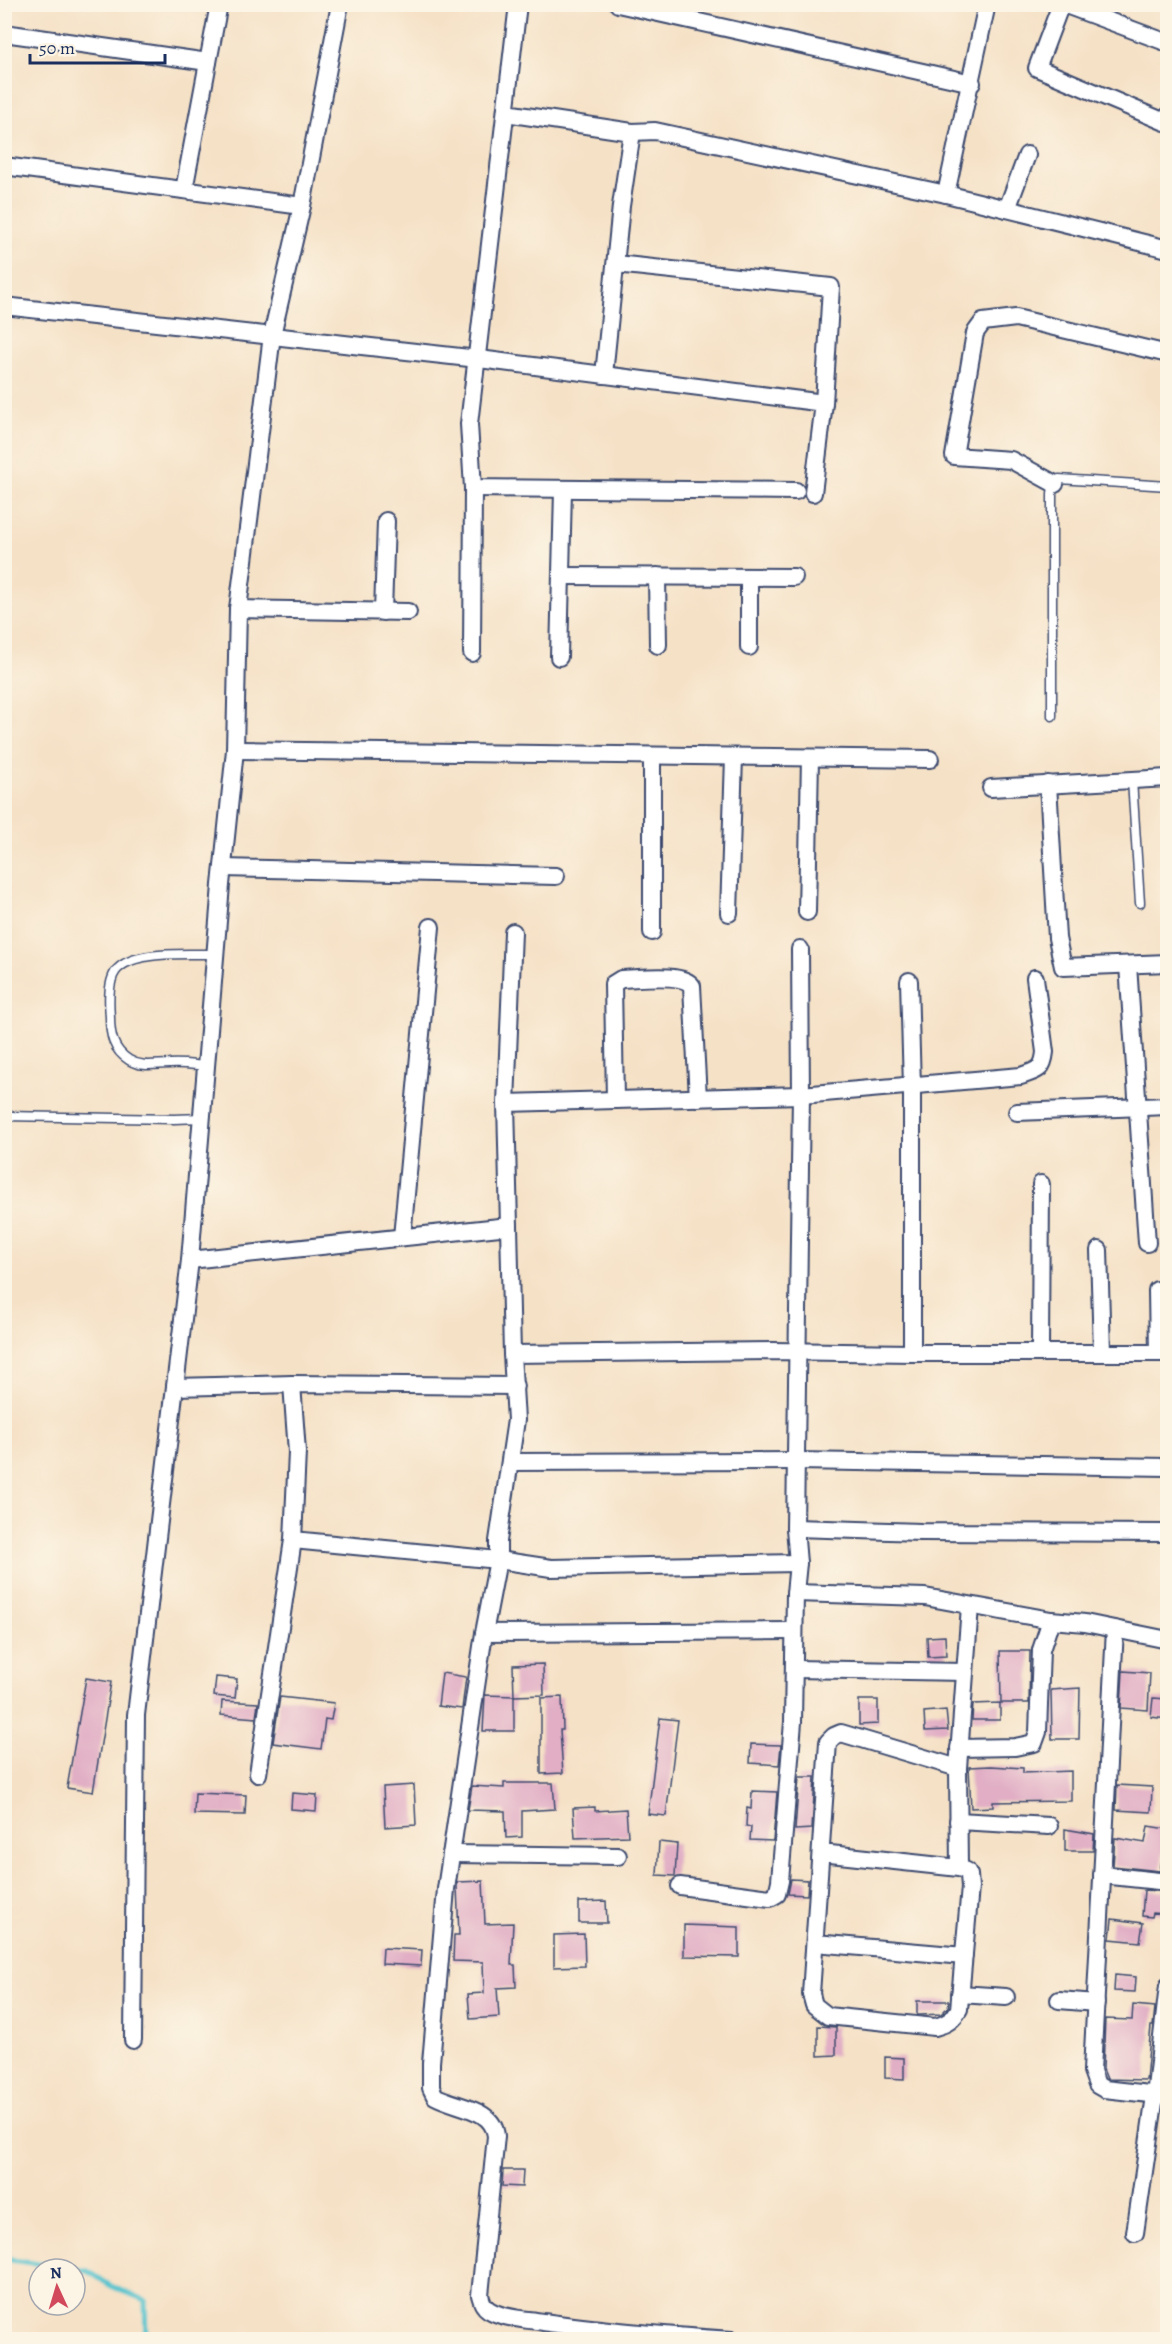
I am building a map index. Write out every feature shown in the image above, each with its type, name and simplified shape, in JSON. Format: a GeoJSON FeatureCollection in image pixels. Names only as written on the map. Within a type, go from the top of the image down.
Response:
{"type":"FeatureCollection","features":[{"type":"Feature","properties":{"kind":"street"},"geometry":{"type":"LineString","coordinates":[[184,190],[219,4]]}},
{"type":"Feature","properties":{"kind":"street"},"geometry":{"type":"LineString","coordinates":[[133,2040],[136,1715],[190,1260],[235,750],[238,609],[272,335],[302,206],[340,4]]}},
{"type":"Feature","properties":{"kind":"street"},"geometry":{"type":"LineString","coordinates":[[472,653],[473,488],[469,424],[518,4]]}},
{"type":"Feature","properties":{"kind":"street"},"geometry":{"type":"LineString","coordinates":[[618,4],[972,83]]}},
{"type":"Feature","properties":{"kind":"street"},"geometry":{"type":"LineString","coordinates":[[946,194],[972,83],[987,4]]}},
{"type":"Feature","properties":{"kind":"street"},"geometry":{"type":"LineString","coordinates":[[1167,43],[1062,4],[1037,68],[1165,123],[1167,116]]}},
{"type":"Feature","properties":{"kind":"street"},"geometry":{"type":"LineString","coordinates":[[4,33],[208,62]]}},
{"type":"Feature","properties":{"kind":"street"},"geometry":{"type":"LineString","coordinates":[[506,112],[632,132],[656,131],[946,194],[1167,249]]}},
{"type":"Feature","properties":{"kind":"street"},"geometry":{"type":"LineString","coordinates":[[604,375],[632,132]]}},
{"type":"Feature","properties":{"kind":"street"},"geometry":{"type":"LineString","coordinates":[[1007,209],[1027,155]]}},
{"type":"Feature","properties":{"kind":"street"},"geometry":{"type":"LineString","coordinates":[[4,166],[302,206]]}},
{"type":"Feature","properties":{"kind":"street"},"geometry":{"type":"LineString","coordinates":[[616,264],[831,287],[824,403],[813,493]]}},
{"type":"Feature","properties":{"kind":"street"},"geometry":{"type":"LineString","coordinates":[[4,306],[476,359],[824,403]]}},
{"type":"Feature","properties":{"kind":"street"},"geometry":{"type":"LineString","coordinates":[[1055,484],[1011,460],[954,456],[975,333],[983,322],[1017,318],[1167,354]]}},
{"type":"Feature","properties":{"kind":"street"},"geometry":{"type":"LineString","coordinates":[[473,488],[796,491]]}},
{"type":"Feature","properties":{"kind":"street"},"geometry":{"type":"LineString","coordinates":[[559,657],[563,489]]}},
{"type":"Feature","properties":{"kind":"street"},"geometry":{"type":"LineString","coordinates":[[383,612],[386,521]]}},
{"type":"Feature","properties":{"kind":"street"},"geometry":{"type":"LineString","coordinates":[[561,576],[794,577]]}},
{"type":"Feature","properties":{"kind":"street"},"geometry":{"type":"LineString","coordinates":[[657,576],[658,645]]}},
{"type":"Feature","properties":{"kind":"street"},"geometry":{"type":"LineString","coordinates":[[748,647],[749,577]]}},
{"type":"Feature","properties":{"kind":"street"},"geometry":{"type":"LineString","coordinates":[[238,609],[408,612]]}},
{"type":"Feature","properties":{"kind":"street"},"geometry":{"type":"LineString","coordinates":[[235,750],[930,759]]}},
{"type":"Feature","properties":{"kind":"street"},"geometry":{"type":"LineString","coordinates":[[652,756],[652,932]]}},
{"type":"Feature","properties":{"kind":"street"},"geometry":{"type":"LineString","coordinates":[[729,913],[734,757]]}},
{"type":"Feature","properties":{"kind":"street"},"geometry":{"type":"LineString","coordinates":[[807,912],[810,758]]}},
{"type":"Feature","properties":{"kind":"street"},"geometry":{"type":"LineString","coordinates":[[991,788],[1167,778]]}},
{"type":"Feature","properties":{"kind":"street"},"geometry":{"type":"LineString","coordinates":[[1048,784],[1058,938],[1063,967],[1167,963]]}},
{"type":"Feature","properties":{"kind":"street"},"geometry":{"type":"LineString","coordinates":[[224,868],[556,876]]}},
{"type":"Feature","properties":{"kind":"street"},"geometry":{"type":"LineString","coordinates":[[402,1237],[431,927]]}},
{"type":"Feature","properties":{"kind":"street"},"geometry":{"type":"LineString","coordinates":[[513,932],[506,1102],[512,1353],[516,1420],[498,1541],[498,1560],[484,1633],[451,1854],[431,2063],[431,2088],[435,2096],[484,2115],[495,2125],[496,2136],[480,2295],[482,2304],[490,2310],[513,2317],[575,2326],[668,2338],[732,2340]]}},
{"type":"Feature","properties":{"kind":"street"},"geometry":{"type":"LineString","coordinates":[[680,1886],[770,1898],[777,1894],[793,1722],[795,1593],[798,1563],[795,1528],[801,1095],[800,949]]}},
{"type":"Feature","properties":{"kind":"street"},"geometry":{"type":"LineString","coordinates":[[1128,965],[1147,1243]]}},
{"type":"Feature","properties":{"kind":"street"},"geometry":{"type":"LineString","coordinates":[[615,1100],[613,984],[621,979],[655,978],[683,978],[692,986],[698,1098]]}},
{"type":"Feature","properties":{"kind":"street"},"geometry":{"type":"LineString","coordinates":[[506,1102],[801,1095],[1021,1076],[1039,1070],[1044,1063],[1045,1052],[1035,978]]}},
{"type":"Feature","properties":{"kind":"street"},"geometry":{"type":"LineString","coordinates":[[909,981],[912,1087],[912,1353]]}},
{"type":"Feature","properties":{"kind":"street"},"geometry":{"type":"LineString","coordinates":[[1017,1112],[1167,1106]]}},
{"type":"Feature","properties":{"kind":"street"},"geometry":{"type":"LineString","coordinates":[[1040,1353],[1041,1184]]}},
{"type":"Feature","properties":{"kind":"street"},"geometry":{"type":"LineString","coordinates":[[190,1260],[509,1226]]}},
{"type":"Feature","properties":{"kind":"street"},"geometry":{"type":"LineString","coordinates":[[1099,1250],[1102,1353]]}},
{"type":"Feature","properties":{"kind":"street"},"geometry":{"type":"LineString","coordinates":[[512,1353],[760,1351],[797,1353],[1163,1353],[1157,1290]]}},
{"type":"Feature","properties":{"kind":"street"},"geometry":{"type":"LineString","coordinates":[[175,1387],[292,1384],[515,1386]]}},
{"type":"Feature","properties":{"kind":"street"},"geometry":{"type":"LineString","coordinates":[[258,1774],[293,1540],[297,1452],[292,1384]]}},
{"type":"Feature","properties":{"kind":"street"},"geometry":{"type":"LineString","coordinates":[[510,1462],[796,1461],[1167,1467]]}},
{"type":"Feature","properties":{"kind":"street"},"geometry":{"type":"LineString","coordinates":[[795,1528],[933,1532],[1167,1533]]}},
{"type":"Feature","properties":{"kind":"street"},"geometry":{"type":"LineString","coordinates":[[293,1540],[498,1560],[551,1568],[798,1563]]}},
{"type":"Feature","properties":{"kind":"street"},"geometry":{"type":"LineString","coordinates":[[795,1593],[925,1597],[1051,1620],[1085,1623],[1167,1640]]}},
{"type":"Feature","properties":{"kind":"street"},"geometry":{"type":"LineString","coordinates":[[959,1868],[958,1768],[970,1606]]}},
{"type":"Feature","properties":{"kind":"street"},"geometry":{"type":"LineString","coordinates":[[959,1748],[1015,1747],[1034,1743],[1038,1732],[1041,1650],[1051,1620]]}},
{"type":"Feature","properties":{"kind":"street"},"geometry":{"type":"LineString","coordinates":[[1115,1629],[1092,2071],[1097,2085],[1104,2090],[1161,2096]]}},
{"type":"Feature","properties":{"kind":"street"},"geometry":{"type":"LineString","coordinates":[[484,1633],[794,1630]]}},
{"type":"Feature","properties":{"kind":"street"},"geometry":{"type":"LineString","coordinates":[[794,1669],[965,1672]]}},
{"type":"Feature","properties":{"kind":"street"},"geometry":{"type":"LineString","coordinates":[[821,1853],[959,1868],[967,1871],[970,1887],[959,2009],[954,2018],[945,2024],[935,2027],[828,2016],[813,2005],[811,1994],[828,1742],[841,1733],[958,1768]]}},
{"type":"Feature","properties":{"kind":"street"},"geometry":{"type":"LineString","coordinates":[[958,1821],[1049,1826]]}},
{"type":"Feature","properties":{"kind":"street"},"geometry":{"type":"LineString","coordinates":[[451,1854],[618,1856]]}},
{"type":"Feature","properties":{"kind":"street"},"geometry":{"type":"LineString","coordinates":[[1102,1875],[1167,1882]]}},
{"type":"Feature","properties":{"kind":"street"},"geometry":{"type":"LineString","coordinates":[[815,1943],[964,1956]]}},
{"type":"Feature","properties":{"kind":"street"},"geometry":{"type":"LineString","coordinates":[[1135,2233],[1161,2096],[1167,1986]]}},
{"type":"Feature","properties":{"kind":"street"},"geometry":{"type":"LineString","coordinates":[[960,1994],[1006,1997]]}},
{"type":"Feature","properties":{"kind":"street"},"geometry":{"type":"LineString","coordinates":[[1059,2000],[1096,2003]]}},
{"type":"Feature","properties":{"kind":"lane"},"geometry":{"type":"LineString","coordinates":[[1052,716],[1052,494],[1055,484],[1059,479],[1167,486]]}},
{"type":"Feature","properties":{"kind":"lane"},"geometry":{"type":"LineString","coordinates":[[1132,780],[1140,903]]}},
{"type":"Feature","properties":{"kind":"lane"},"geometry":{"type":"LineString","coordinates":[[206,1066],[170,1064],[150,1066],[130,1061],[116,1048],[110,1034],[109,995],[113,974],[125,963],[147,955],[216,954]]}},
{"type":"Feature","properties":{"kind":"lane"},"geometry":{"type":"LineString","coordinates":[[4,1116],[202,1118]]}},
{"type":"Feature","properties":{"kind":"building"},"geometry":{"type":"Polygon","coordinates":[[[945,1636],[946,1656],[928,1657],[927,1637],[945,1636]]]}},
{"type":"Feature","properties":{"kind":"building"},"geometry":{"type":"Polygon","coordinates":[[[1000,1651],[1030,1651],[1029,1703],[1001,1703],[1000,1651]]]}},
{"type":"Feature","properties":{"kind":"building"},"geometry":{"type":"Polygon","coordinates":[[[543,1664],[544,1695],[514,1696],[513,1665],[543,1664]]]}},
{"type":"Feature","properties":{"kind":"building"},"geometry":{"type":"Polygon","coordinates":[[[1123,1671],[1150,1673],[1148,1710],[1121,1708],[1123,1671]]]}},
{"type":"Feature","properties":{"kind":"building"},"geometry":{"type":"Polygon","coordinates":[[[442,1673],[466,1677],[462,1709],[438,1706],[442,1673]]]}},
{"type":"Feature","properties":{"kind":"building"},"geometry":{"type":"Polygon","coordinates":[[[216,1677],[237,1679],[235,1698],[214,1696],[216,1677]]]}},
{"type":"Feature","properties":{"kind":"building"},"geometry":{"type":"Polygon","coordinates":[[[86,1678],[111,1682],[93,1792],[67,1788],[86,1678]]]}},
{"type":"Feature","properties":{"kind":"building"},"geometry":{"type":"Polygon","coordinates":[[[1080,1688],[1079,1739],[1052,1739],[1051,1690],[1080,1688]]]}},
{"type":"Feature","properties":{"kind":"building"},"geometry":{"type":"Polygon","coordinates":[[[485,1695],[514,1696],[514,1731],[483,1731],[485,1695]]]}},
{"type":"Feature","properties":{"kind":"building"},"geometry":{"type":"Polygon","coordinates":[[[280,1697],[334,1703],[331,1720],[325,1719],[321,1749],[273,1743],[280,1697]]]}},
{"type":"Feature","properties":{"kind":"building"},"geometry":{"type":"Polygon","coordinates":[[[562,1697],[563,1730],[560,1730],[563,1773],[541,1774],[541,1698],[562,1697]]]}},
{"type":"Feature","properties":{"kind":"building"},"geometry":{"type":"Polygon","coordinates":[[[1153,1698],[1167,1699],[1167,1719],[1151,1717],[1153,1698]]]}},
{"type":"Feature","properties":{"kind":"building"},"geometry":{"type":"Polygon","coordinates":[[[859,1700],[878,1700],[878,1724],[859,1725],[859,1700]]]}},
{"type":"Feature","properties":{"kind":"building"},"geometry":{"type":"Polygon","coordinates":[[[222,1701],[258,1703],[256,1718],[221,1715],[222,1701]]]}},
{"type":"Feature","properties":{"kind":"building"},"geometry":{"type":"Polygon","coordinates":[[[1000,1703],[1000,1720],[972,1720],[973,1704],[1000,1703]]]}},
{"type":"Feature","properties":{"kind":"building"},"geometry":{"type":"Polygon","coordinates":[[[946,1710],[948,1730],[925,1731],[924,1712],[946,1710]]]}},
{"type":"Feature","properties":{"kind":"building"},"geometry":{"type":"Polygon","coordinates":[[[660,1718],[678,1720],[666,1816],[648,1814],[660,1718]]]}},
{"type":"Feature","properties":{"kind":"building"},"geometry":{"type":"Polygon","coordinates":[[[751,1744],[781,1745],[779,1765],[750,1763],[751,1744]]]}},
{"type":"Feature","properties":{"kind":"building"},"geometry":{"type":"Polygon","coordinates":[[[969,1767],[1023,1768],[1023,1773],[1071,1771],[1071,1801],[993,1802],[993,1807],[971,1808],[969,1767]]]}},
{"type":"Feature","properties":{"kind":"building"},"geometry":{"type":"Polygon","coordinates":[[[799,1777],[815,1777],[812,1829],[795,1830],[799,1777]]]}},
{"type":"Feature","properties":{"kind":"building"},"geometry":{"type":"Polygon","coordinates":[[[504,1783],[553,1783],[555,1809],[522,1811],[522,1837],[506,1838],[505,1811],[468,1810],[472,1786],[504,1788],[504,1783]]]}},
{"type":"Feature","properties":{"kind":"building"},"geometry":{"type":"Polygon","coordinates":[[[414,1785],[416,1825],[385,1827],[383,1787],[414,1785]]]}},
{"type":"Feature","properties":{"kind":"building"},"geometry":{"type":"Polygon","coordinates":[[[1117,1785],[1152,1787],[1151,1812],[1116,1810],[1117,1785]]]}},
{"type":"Feature","properties":{"kind":"building"},"geometry":{"type":"Polygon","coordinates":[[[752,1791],[777,1792],[773,1841],[750,1840],[751,1827],[746,1826],[747,1808],[751,1809],[752,1791]]]}},
{"type":"Feature","properties":{"kind":"building"},"geometry":{"type":"Polygon","coordinates":[[[195,1793],[246,1795],[245,1815],[194,1814],[195,1793]]]}},
{"type":"Feature","properties":{"kind":"building"},"geometry":{"type":"Polygon","coordinates":[[[292,1793],[317,1795],[316,1811],[291,1809],[292,1793]]]}},
{"type":"Feature","properties":{"kind":"building"},"geometry":{"type":"Polygon","coordinates":[[[595,1807],[595,1811],[626,1809],[628,1836],[575,1838],[573,1808],[595,1807]]]}},
{"type":"Feature","properties":{"kind":"building"},"geometry":{"type":"Polygon","coordinates":[[[1148,1826],[1167,1829],[1160,1871],[1113,1866],[1115,1838],[1145,1843],[1148,1826]]]}},
{"type":"Feature","properties":{"kind":"building"},"geometry":{"type":"Polygon","coordinates":[[[1065,1829],[1094,1834],[1093,1851],[1065,1851],[1065,1829]]]}},
{"type":"Feature","properties":{"kind":"building"},"geometry":{"type":"Polygon","coordinates":[[[659,1842],[677,1844],[675,1876],[657,1875],[659,1842]]]}},
{"type":"Feature","properties":{"kind":"building"},"geometry":{"type":"Polygon","coordinates":[[[791,1879],[808,1880],[807,1895],[788,1894],[791,1879]]]}},
{"type":"Feature","properties":{"kind":"building"},"geometry":{"type":"Polygon","coordinates":[[[483,1881],[485,1924],[513,1923],[511,1965],[515,1965],[516,1987],[497,1988],[499,2017],[470,2019],[468,1994],[484,1993],[483,1962],[453,1961],[454,1935],[459,1935],[457,1886],[458,1882],[483,1881]]]}},
{"type":"Feature","properties":{"kind":"building"},"geometry":{"type":"Polygon","coordinates":[[[1144,1890],[1167,1892],[1167,1914],[1153,1913],[1152,1917],[1142,1916],[1144,1890]]]}},
{"type":"Feature","properties":{"kind":"building"},"geometry":{"type":"Polygon","coordinates":[[[606,1901],[607,1923],[579,1923],[579,1902],[606,1901]]]}},
{"type":"Feature","properties":{"kind":"building"},"geometry":{"type":"Polygon","coordinates":[[[1112,1919],[1143,1923],[1140,1942],[1110,1939],[1112,1919]]]}},
{"type":"Feature","properties":{"kind":"building"},"geometry":{"type":"Polygon","coordinates":[[[684,1925],[739,1927],[739,1957],[684,1956],[684,1925]]]}},
{"type":"Feature","properties":{"kind":"building"},"geometry":{"type":"Polygon","coordinates":[[[584,1934],[585,1966],[554,1967],[554,1935],[584,1934]]]}},
{"type":"Feature","properties":{"kind":"building"},"geometry":{"type":"Polygon","coordinates":[[[383,1948],[422,1950],[421,1966],[382,1964],[383,1948]]]}},
{"type":"Feature","properties":{"kind":"building"},"geometry":{"type":"Polygon","coordinates":[[[1115,1975],[1136,1977],[1135,1992],[1114,1991],[1115,1975]]]}},
{"type":"Feature","properties":{"kind":"building"},"geometry":{"type":"Polygon","coordinates":[[[917,2001],[949,2001],[948,2007],[941,2014],[917,2015],[917,2001]]]}},
{"type":"Feature","properties":{"kind":"building"},"geometry":{"type":"Polygon","coordinates":[[[1133,2005],[1155,2007],[1146,2080],[1107,2079],[1103,2069],[1105,2019],[1132,2020],[1133,2005]]]}},
{"type":"Feature","properties":{"kind":"building"},"geometry":{"type":"Polygon","coordinates":[[[818,2026],[836,2027],[836,2055],[818,2056],[818,2026]]]}},
{"type":"Feature","properties":{"kind":"building"},"geometry":{"type":"Polygon","coordinates":[[[885,2057],[904,2058],[904,2079],[885,2078],[885,2057]]]}},
{"type":"Feature","properties":{"kind":"building"},"geometry":{"type":"Polygon","coordinates":[[[503,2170],[523,2170],[522,2187],[502,2186],[503,2170]]]}},
{"type":"Feature","properties":{"kind":"waterway"},"geometry":{"type":"LineString","coordinates":[[4,2259],[88,2271],[111,2286],[145,2300],[146,2340]]}}]}
